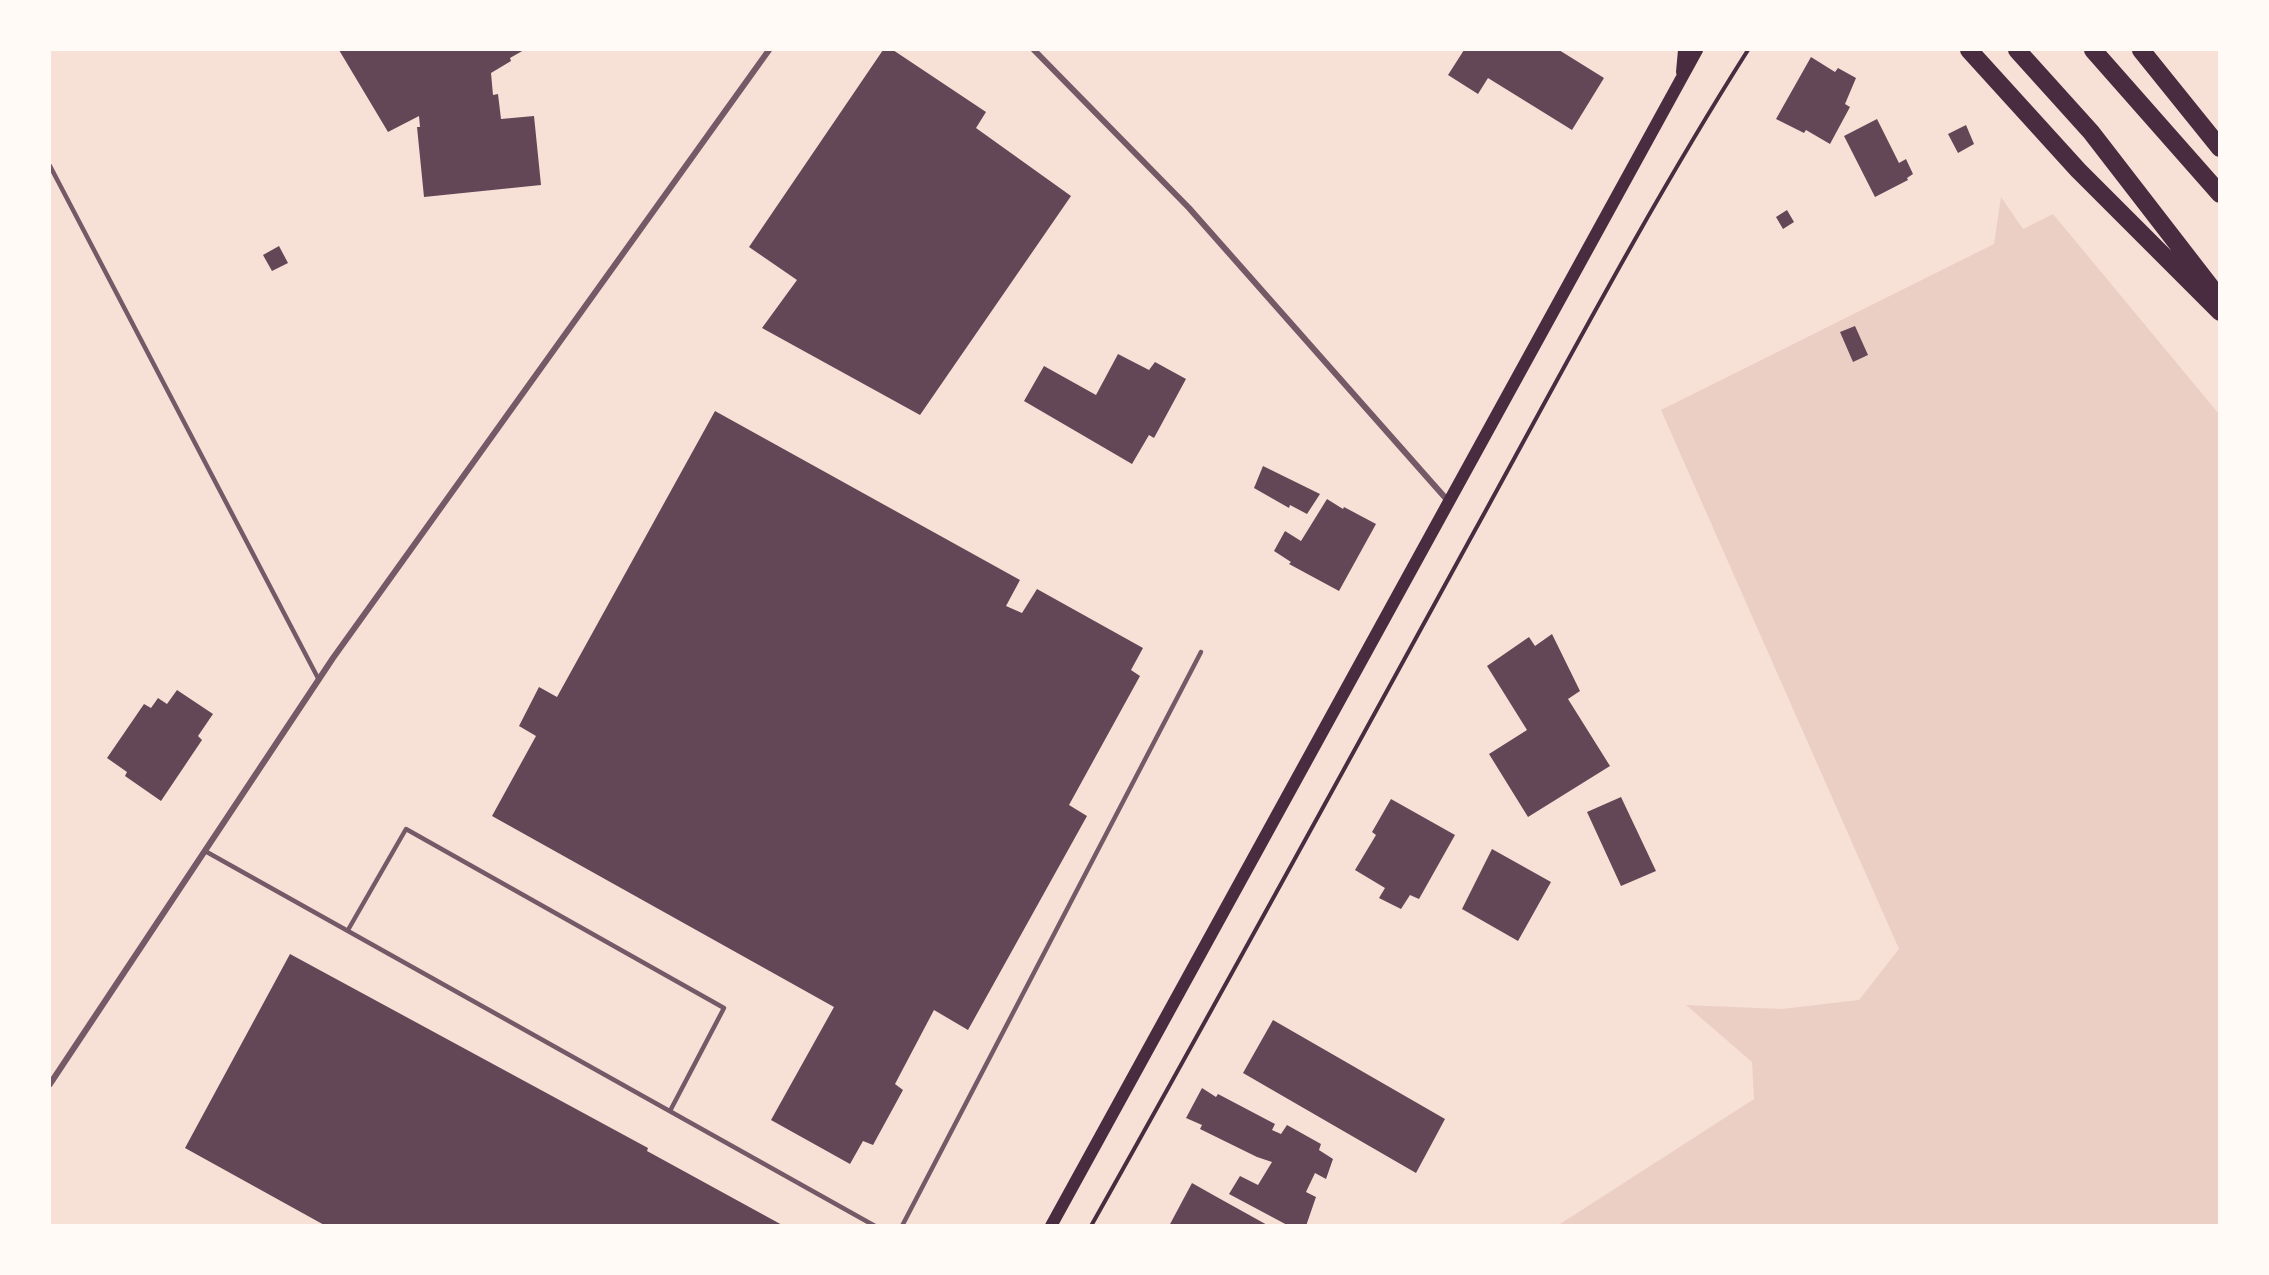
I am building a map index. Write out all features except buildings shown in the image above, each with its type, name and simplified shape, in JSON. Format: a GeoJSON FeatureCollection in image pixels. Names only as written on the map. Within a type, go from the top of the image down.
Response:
{"type":"FeatureCollection","features":[{"type":"Feature","properties":{"kind":"highway"},"geometry":{"type":"LineString","coordinates":[[1969,50],[2078,170],[2220,312]]}},
{"type":"Feature","properties":{"kind":"highway"},"geometry":{"type":"LineString","coordinates":[[2017,50],[2091,132],[2220,298]]}},
{"type":"Feature","properties":{"kind":"highway"},"geometry":{"type":"LineString","coordinates":[[2093,50],[2220,194]]}},
{"type":"Feature","properties":{"kind":"highway"},"geometry":{"type":"LineString","coordinates":[[2141,50],[2220,148]]}},
{"type":"Feature","properties":{"kind":"main road"},"geometry":{"type":"LineString","coordinates":[[1682,77],[1684,50]]}},
{"type":"Feature","properties":{"kind":"main road"},"geometry":{"type":"LineString","coordinates":[[1052,1226],[1697,50]]}},
{"type":"Feature","properties":{"kind":"street"},"geometry":{"type":"LineString","coordinates":[[1034,50],[1189,208],[1449,502]]}},
{"type":"Feature","properties":{"kind":"street"},"geometry":{"type":"LineString","coordinates":[[50,1084],[319,680],[766,51]]}},
{"type":"Feature","properties":{"kind":"lane"},"geometry":{"type":"LineString","coordinates":[[50,166],[319,680]]}},
{"type":"Feature","properties":{"kind":"lane"},"geometry":{"type":"LineString","coordinates":[[902,1226],[1201,652]]}},
{"type":"Feature","properties":{"kind":"lane"},"geometry":{"type":"LineString","coordinates":[[348,930],[405,829],[724,1008],[670,1111]]}},
{"type":"Feature","properties":{"kind":"lane"},"geometry":{"type":"LineString","coordinates":[[205,851],[875,1226]]}},
{"type":"Feature","properties":{"kind":"path"},"geometry":{"type":"LineString","coordinates":[[1091,1226],[1205,1023],[1524,440],[1701,124],[1748,50]]}},
{"type":"Feature","properties":{"kind":"shaded area"},"geometry":{"type":"Polygon","coordinates":[[[2001,197],[2023,229],[2053,214],[2219,414],[2219,1225],[1557,1226],[1754,1099],[1752,1062],[1686,1005],[1782,1009],[1859,1000],[1899,949],[1661,410],[1994,244],[2001,197]]]}}]}
